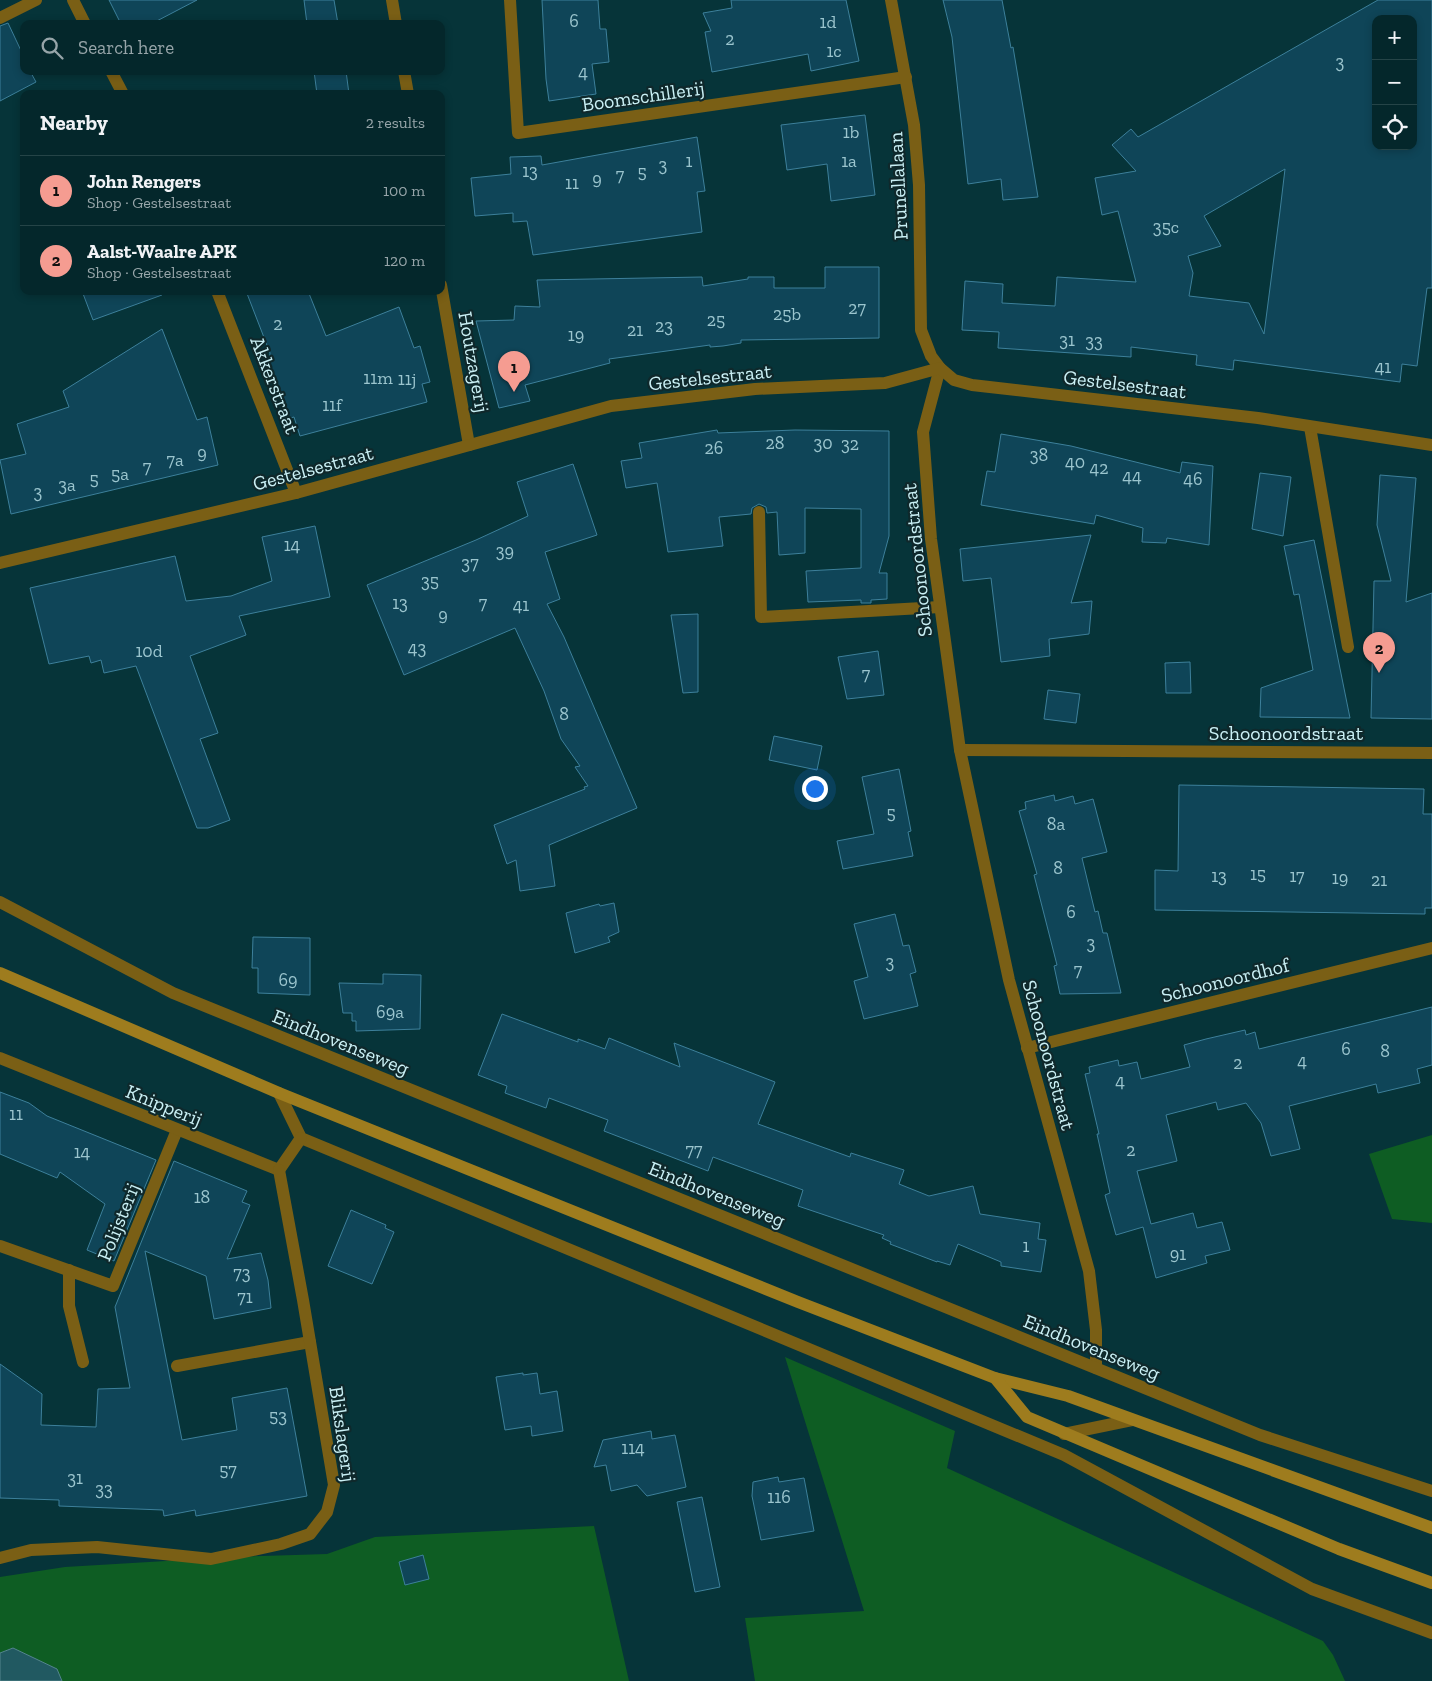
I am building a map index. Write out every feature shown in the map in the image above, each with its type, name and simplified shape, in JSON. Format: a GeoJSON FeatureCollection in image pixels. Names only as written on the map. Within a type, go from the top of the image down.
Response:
{"type":"FeatureCollection","features":[{"type":"Feature","properties":{"kind":"main road"},"geometry":{"type":"LineString","coordinates":[[0,973],[279,1094],[798,1302],[995,1378],[1068,1396],[1432,1528]]}},
{"type":"Feature","properties":{"kind":"main road"},"geometry":{"type":"LineString","coordinates":[[995,1378],[1027,1417],[1339,1549],[1432,1584]]}},
{"type":"Feature","properties":{"kind":"street"},"geometry":{"type":"LineString","coordinates":[[0,18],[36,0]]}},
{"type":"Feature","properties":{"kind":"street"},"geometry":{"type":"LineString","coordinates":[[72,0],[83,20]]}},
{"type":"Feature","properties":{"kind":"street"},"geometry":{"type":"LineString","coordinates":[[392,0],[395,20]]}},
{"type":"Feature","properties":{"kind":"street","name":"Boomschillerij"},"geometry":{"type":"LineString","coordinates":[[510,0],[518,134],[906,77]]}},
{"type":"Feature","properties":{"kind":"street","name":"Prunellalaan"},"geometry":{"type":"LineString","coordinates":[[891,0],[914,125],[919,185],[920,330],[930,356],[940,368]]}},
{"type":"Feature","properties":{"kind":"street"},"geometry":{"type":"LineString","coordinates":[[113,75],[121,90]]}},
{"type":"Feature","properties":{"kind":"street"},"geometry":{"type":"LineString","coordinates":[[405,75],[407,90]]}},
{"type":"Feature","properties":{"kind":"street","name":"Akkerstraat"},"geometry":{"type":"LineString","coordinates":[[219,295],[296,493]]}},
{"type":"Feature","properties":{"kind":"street","name":"Houtzagerij"},"geometry":{"type":"LineString","coordinates":[[443,295],[469,445]]}},
{"type":"Feature","properties":{"kind":"street","name":"Gestelsestraat"},"geometry":{"type":"LineString","coordinates":[[0,563],[296,493],[611,406],[755,389],[885,383],[940,368],[954,380],[972,385],[1248,417],[1432,445]]}},
{"type":"Feature","properties":{"kind":"street","name":"Schoonoordstraat"},"geometry":{"type":"LineString","coordinates":[[940,368],[923,432],[931,539],[960,750],[1008,980],[1089,1271],[1096,1330],[1096,1368]]}},
{"type":"Feature","properties":{"kind":"street"},"geometry":{"type":"LineString","coordinates":[[1310,427],[1348,647]]}},
{"type":"Feature","properties":{"kind":"street"},"geometry":{"type":"LineString","coordinates":[[759,512],[761,616],[940,607]]}},
{"type":"Feature","properties":{"kind":"street","name":"Schoonoordstraat"},"geometry":{"type":"LineString","coordinates":[[960,750],[1432,753]]}},
{"type":"Feature","properties":{"kind":"street","name":"Eindhovenseweg"},"geometry":{"type":"LineString","coordinates":[[0,902],[173,993],[1260,1435],[1432,1491]]}},
{"type":"Feature","properties":{"kind":"street","name":"Schoonoordhof"},"geometry":{"type":"LineString","coordinates":[[1027,1048],[1432,948]]}},
{"type":"Feature","properties":{"kind":"street","name":"Knipperij"},"geometry":{"type":"LineString","coordinates":[[0,1058],[279,1170]]}},
{"type":"Feature","properties":{"kind":"street"},"geometry":{"type":"LineString","coordinates":[[279,1094],[301,1138],[1064,1455],[1312,1589],[1432,1633]]}},
{"type":"Feature","properties":{"kind":"street","name":"Polijsterij"},"geometry":{"type":"LineString","coordinates":[[0,1246],[112,1286],[177,1130]]}},
{"type":"Feature","properties":{"kind":"street"},"geometry":{"type":"LineString","coordinates":[[279,1170],[301,1138]]}},
{"type":"Feature","properties":{"kind":"street","name":"Blikslagerij"},"geometry":{"type":"LineString","coordinates":[[0,1558],[31,1550],[97,1547],[211,1559],[281,1544],[310,1534],[327,1512],[334,1485],[279,1170]]}},
{"type":"Feature","properties":{"kind":"street","name":"Polijsterij"},"geometry":{"type":"LineString","coordinates":[[69,1270],[69,1306],[82,1362]]}},
{"type":"Feature","properties":{"kind":"street"},"geometry":{"type":"LineString","coordinates":[[177,1366],[310,1342]]}},
{"type":"Feature","properties":{"kind":"street"},"geometry":{"type":"LineString","coordinates":[[1064,1434],[1132,1420]]}},
{"type":"Feature","properties":{"kind":"green space"},"geometry":{"type":"Polygon","coordinates":[[[1432,1135],[1432,1223],[1392,1219],[1369,1154],[1432,1135]]]}},
{"type":"Feature","properties":{"kind":"green space"},"geometry":{"type":"Polygon","coordinates":[[[785,1357],[955,1431],[947,1468],[1323,1641],[1333,1655],[1345,1681],[755,1681],[745,1618],[864,1611],[785,1357]]]}},
{"type":"Feature","properties":{"kind":"green space"},"geometry":{"type":"Polygon","coordinates":[[[594,1526],[629,1681],[62,1681],[57,1669],[13,1648],[0,1653],[0,1577],[65,1567],[233,1557],[327,1554],[375,1537],[594,1526]]]}},
{"type":"Feature","properties":{"kind":"water"},"geometry":{"type":"Polygon","coordinates":[[[13,1648],[57,1669],[62,1681],[0,1681],[0,1653],[13,1648]]]}},
{"type":"Feature","properties":{"kind":"building"},"geometry":{"type":"Polygon","coordinates":[[[109,0],[197,0],[159,20],[119,20],[109,0]]]}},
{"type":"Feature","properties":{"kind":"building"},"geometry":{"type":"Polygon","coordinates":[[[304,0],[334,0],[337,20],[306,20],[304,0]]]}},
{"type":"Feature","properties":{"kind":"building"},"geometry":{"type":"Polygon","coordinates":[[[542,0],[598,0],[600,29],[606,29],[609,62],[592,64],[596,94],[549,101],[542,0]]]}},
{"type":"Feature","properties":{"kind":"building"},"geometry":{"type":"Polygon","coordinates":[[[731,0],[846,0],[859,61],[811,71],[808,54],[712,72],[705,32],[711,31],[703,13],[732,8],[731,0]]]}},
{"type":"Feature","properties":{"kind":"building"},"geometry":{"type":"Polygon","coordinates":[[[943,0],[1002,0],[1011,48],[1013,47],[1038,197],[1003,200],[1001,179],[968,184],[952,37],[943,0]]]}},
{"type":"Feature","properties":{"kind":"building"},"geometry":{"type":"Polygon","coordinates":[[[1378,0],[1432,0],[1432,288],[1427,288],[1417,366],[1402,364],[1400,382],[1234,360],[1233,370],[1196,365],[1197,355],[1131,347],[1131,357],[998,348],[999,332],[962,330],[965,281],[1003,284],[1002,303],[1055,306],[1057,277],[1136,282],[1118,211],[1102,215],[1095,178],[1136,171],[1112,145],[1131,129],[1138,137],[1378,0]],[[1285,169],[1204,216],[1221,246],[1188,256],[1193,273],[1189,296],[1249,303],[1264,334],[1285,169]]]}},
{"type":"Feature","properties":{"kind":"building"},"geometry":{"type":"Polygon","coordinates":[[[8,23],[20,48],[20,75],[32,75],[36,82],[0,101],[0,26],[8,23]]]}},
{"type":"Feature","properties":{"kind":"building"},"geometry":{"type":"Polygon","coordinates":[[[315,75],[347,75],[348,90],[316,90],[315,75]]]}},
{"type":"Feature","properties":{"kind":"building"},"geometry":{"type":"Polygon","coordinates":[[[865,115],[875,195],[831,201],[827,164],[787,170],[781,125],[865,115]]]}},
{"type":"Feature","properties":{"kind":"building"},"geometry":{"type":"Polygon","coordinates":[[[697,137],[705,191],[697,192],[702,232],[533,255],[527,221],[513,222],[513,213],[475,216],[471,178],[511,174],[510,157],[541,156],[542,165],[697,137]]]}},
{"type":"Feature","properties":{"kind":"building"},"geometry":{"type":"Polygon","coordinates":[[[825,267],[879,267],[879,338],[741,340],[741,343],[723,346],[710,347],[710,345],[609,359],[610,363],[525,385],[530,401],[499,408],[476,321],[514,320],[515,306],[540,307],[537,280],[702,277],[703,286],[748,279],[748,277],[774,277],[774,288],[825,288],[825,267]]]}},
{"type":"Feature","properties":{"kind":"building"},"geometry":{"type":"Polygon","coordinates":[[[84,295],[162,295],[93,320],[84,295]]]}},
{"type":"Feature","properties":{"kind":"building"},"geometry":{"type":"Polygon","coordinates":[[[248,295],[310,295],[326,336],[399,307],[414,348],[420,346],[430,382],[422,384],[427,402],[300,436],[294,417],[287,419],[269,364],[270,353],[248,295]]]}},
{"type":"Feature","properties":{"kind":"building"},"geometry":{"type":"Polygon","coordinates":[[[162,329],[197,420],[207,417],[218,465],[11,514],[0,460],[26,454],[17,424],[69,407],[63,391],[162,329]]]}},
{"type":"Feature","properties":{"kind":"building"},"geometry":{"type":"Polygon","coordinates":[[[717,430],[718,433],[795,430],[889,431],[889,536],[879,573],[887,573],[887,599],[871,600],[871,603],[861,603],[861,600],[808,602],[806,571],[861,568],[861,509],[805,508],[805,553],[779,555],[777,512],[767,513],[766,507],[759,504],[752,508],[751,514],[719,517],[723,546],[668,552],[657,483],[626,488],[621,461],[642,458],[639,443],[717,430]]]}},
{"type":"Feature","properties":{"kind":"building"},"geometry":{"type":"Polygon","coordinates":[[[1001,434],[1071,446],[1180,473],[1182,462],[1213,466],[1209,545],[1167,538],[1166,543],[1142,542],[1143,528],[1096,515],[1094,524],[981,505],[987,471],[995,472],[1001,434]]]}},
{"type":"Feature","properties":{"kind":"building"},"geometry":{"type":"Polygon","coordinates":[[[573,464],[597,535],[545,552],[560,599],[547,604],[564,637],[637,808],[549,845],[555,886],[520,891],[516,860],[507,864],[494,825],[585,789],[584,787],[588,786],[575,767],[580,766],[561,739],[544,691],[515,628],[404,675],[367,585],[476,540],[528,516],[517,482],[573,464]]]}},
{"type":"Feature","properties":{"kind":"building"},"geometry":{"type":"Polygon","coordinates":[[[1260,473],[1291,477],[1283,536],[1252,529],[1260,473]]]}},
{"type":"Feature","properties":{"kind":"building"},"geometry":{"type":"Polygon","coordinates":[[[1380,475],[1416,478],[1406,602],[1432,593],[1432,719],[1371,718],[1374,581],[1391,581],[1377,525],[1380,475]]]}},
{"type":"Feature","properties":{"kind":"building"},"geometry":{"type":"Polygon","coordinates":[[[315,526],[330,597],[239,616],[246,635],[190,656],[218,733],[200,739],[230,820],[208,828],[197,828],[136,666],[104,673],[101,660],[91,663],[89,656],[49,664],[30,588],[175,556],[186,601],[231,596],[272,581],[262,537],[315,526]]]}},
{"type":"Feature","properties":{"kind":"building"},"geometry":{"type":"Polygon","coordinates":[[[1091,535],[1071,603],[1092,601],[1089,634],[1049,639],[1050,656],[1001,662],[991,578],[963,581],[960,549],[1091,535]]]}},
{"type":"Feature","properties":{"kind":"building"},"geometry":{"type":"Polygon","coordinates":[[[1314,540],[1350,718],[1260,717],[1261,688],[1313,670],[1299,594],[1294,595],[1284,546],[1314,540]]]}},
{"type":"Feature","properties":{"kind":"building"},"geometry":{"type":"Polygon","coordinates":[[[698,614],[698,692],[683,693],[671,615],[698,614]]]}},
{"type":"Feature","properties":{"kind":"building"},"geometry":{"type":"Polygon","coordinates":[[[878,651],[884,695],[847,699],[838,657],[878,651]]]}},
{"type":"Feature","properties":{"kind":"building"},"geometry":{"type":"Polygon","coordinates":[[[1190,662],[1191,693],[1166,693],[1165,663],[1190,662]]]}},
{"type":"Feature","properties":{"kind":"building"},"geometry":{"type":"Polygon","coordinates":[[[1048,690],[1080,694],[1076,723],[1044,719],[1048,690]]]}},
{"type":"Feature","properties":{"kind":"building"},"geometry":{"type":"Polygon","coordinates":[[[774,736],[822,746],[817,770],[769,760],[774,736]]]}},
{"type":"Feature","properties":{"kind":"building"},"geometry":{"type":"Polygon","coordinates":[[[899,769],[911,831],[908,832],[913,856],[843,869],[837,841],[874,834],[862,777],[899,769]]]}},
{"type":"Feature","properties":{"kind":"building"},"geometry":{"type":"Polygon","coordinates":[[[1179,785],[1424,789],[1423,814],[1432,814],[1432,908],[1425,908],[1425,914],[1155,910],[1155,870],[1178,871],[1179,785]]]}},
{"type":"Feature","properties":{"kind":"building"},"geometry":{"type":"Polygon","coordinates":[[[1054,795],[1055,801],[1073,796],[1075,804],[1093,799],[1107,852],[1082,858],[1095,912],[1098,911],[1103,933],[1107,933],[1121,993],[1060,994],[1054,966],[1057,965],[1034,875],[1037,874],[1019,811],[1026,809],[1025,802],[1054,795]]]}},
{"type":"Feature","properties":{"kind":"building"},"geometry":{"type":"Polygon","coordinates":[[[614,903],[619,932],[608,937],[610,942],[575,953],[566,913],[599,904],[600,906],[614,903]]]}},
{"type":"Feature","properties":{"kind":"building"},"geometry":{"type":"Polygon","coordinates":[[[895,914],[903,946],[909,945],[916,972],[910,974],[918,1006],[864,1019],[854,981],[868,977],[854,924],[895,914]]]}},
{"type":"Feature","properties":{"kind":"building"},"geometry":{"type":"Polygon","coordinates":[[[253,937],[310,938],[310,995],[258,993],[258,968],[252,968],[253,937]]]}},
{"type":"Feature","properties":{"kind":"building"},"geometry":{"type":"Polygon","coordinates":[[[383,974],[421,975],[420,1029],[356,1031],[356,1021],[352,1021],[352,1013],[343,1013],[339,983],[383,984],[383,974]]]}},
{"type":"Feature","properties":{"kind":"building"},"geometry":{"type":"Polygon","coordinates":[[[1432,1007],[1432,1065],[1417,1069],[1420,1083],[1378,1093],[1376,1084],[1289,1106],[1300,1149],[1271,1156],[1261,1123],[1246,1103],[1218,1110],[1216,1102],[1166,1115],[1177,1161],[1137,1171],[1151,1224],[1193,1213],[1197,1228],[1222,1222],[1230,1250],[1205,1256],[1207,1263],[1156,1278],[1143,1227],[1116,1235],[1105,1195],[1110,1193],[1085,1074],[1090,1073],[1089,1067],[1118,1060],[1119,1066],[1137,1062],[1141,1079],[1190,1067],[1184,1045],[1206,1039],[1245,1030],[1246,1035],[1255,1032],[1259,1049],[1432,1007]]]}},
{"type":"Feature","properties":{"kind":"building"},"geometry":{"type":"Polygon","coordinates":[[[502,1014],[578,1042],[578,1039],[605,1049],[609,1038],[680,1067],[674,1043],[775,1082],[758,1124],[850,1157],[851,1153],[904,1170],[899,1184],[929,1196],[973,1186],[980,1214],[1040,1223],[1038,1239],[1046,1240],[1041,1272],[1001,1266],[1001,1262],[958,1244],[950,1265],[937,1262],[890,1244],[891,1242],[882,1238],[884,1235],[798,1206],[803,1190],[713,1157],[708,1171],[604,1131],[608,1120],[549,1098],[546,1108],[505,1093],[507,1086],[478,1075],[502,1014]]]}},
{"type":"Feature","properties":{"kind":"building"},"geometry":{"type":"Polygon","coordinates":[[[0,1092],[29,1103],[47,1116],[156,1160],[114,1261],[87,1250],[105,1204],[60,1172],[57,1178],[0,1154],[0,1092]]]}},
{"type":"Feature","properties":{"kind":"building"},"geometry":{"type":"Polygon","coordinates":[[[174,1161],[247,1191],[242,1202],[250,1205],[227,1259],[261,1253],[268,1280],[271,1308],[214,1319],[206,1276],[145,1251],[182,1440],[237,1430],[232,1398],[287,1388],[307,1496],[196,1516],[195,1510],[164,1516],[163,1510],[59,1506],[59,1500],[0,1498],[0,1364],[42,1394],[41,1425],[96,1427],[98,1389],[130,1388],[115,1307],[174,1161]]]}},
{"type":"Feature","properties":{"kind":"building"},"geometry":{"type":"Polygon","coordinates":[[[351,1210],[386,1225],[385,1228],[394,1232],[372,1284],[328,1266],[351,1210]]]}},
{"type":"Feature","properties":{"kind":"building"},"geometry":{"type":"Polygon","coordinates":[[[523,1373],[523,1375],[537,1373],[540,1394],[557,1391],[563,1431],[532,1436],[531,1426],[505,1430],[496,1377],[523,1373]]]}},
{"type":"Feature","properties":{"kind":"building"},"geometry":{"type":"Polygon","coordinates":[[[651,1431],[652,1439],[675,1435],[686,1487],[647,1496],[637,1485],[611,1491],[606,1465],[594,1467],[603,1440],[651,1431]]]}},
{"type":"Feature","properties":{"kind":"building"},"geometry":{"type":"Polygon","coordinates":[[[778,1477],[779,1482],[804,1478],[814,1531],[761,1540],[752,1496],[753,1482],[778,1477]]]}},
{"type":"Feature","properties":{"kind":"building"},"geometry":{"type":"Polygon","coordinates":[[[702,1497],[720,1587],[695,1592],[677,1502],[702,1497]]]}},
{"type":"Feature","properties":{"kind":"building"},"geometry":{"type":"Polygon","coordinates":[[[423,1555],[429,1579],[405,1585],[399,1562],[423,1555]]]}},
{"type":"Feature","properties":{"kind":"place","name":"John Rengers"},"geometry":{"type":"Point","coordinates":[514,392]}},
{"type":"Feature","properties":{"kind":"place","name":"Aalst-Waalre APK"},"geometry":{"type":"Point","coordinates":[1379,673]}}]}
